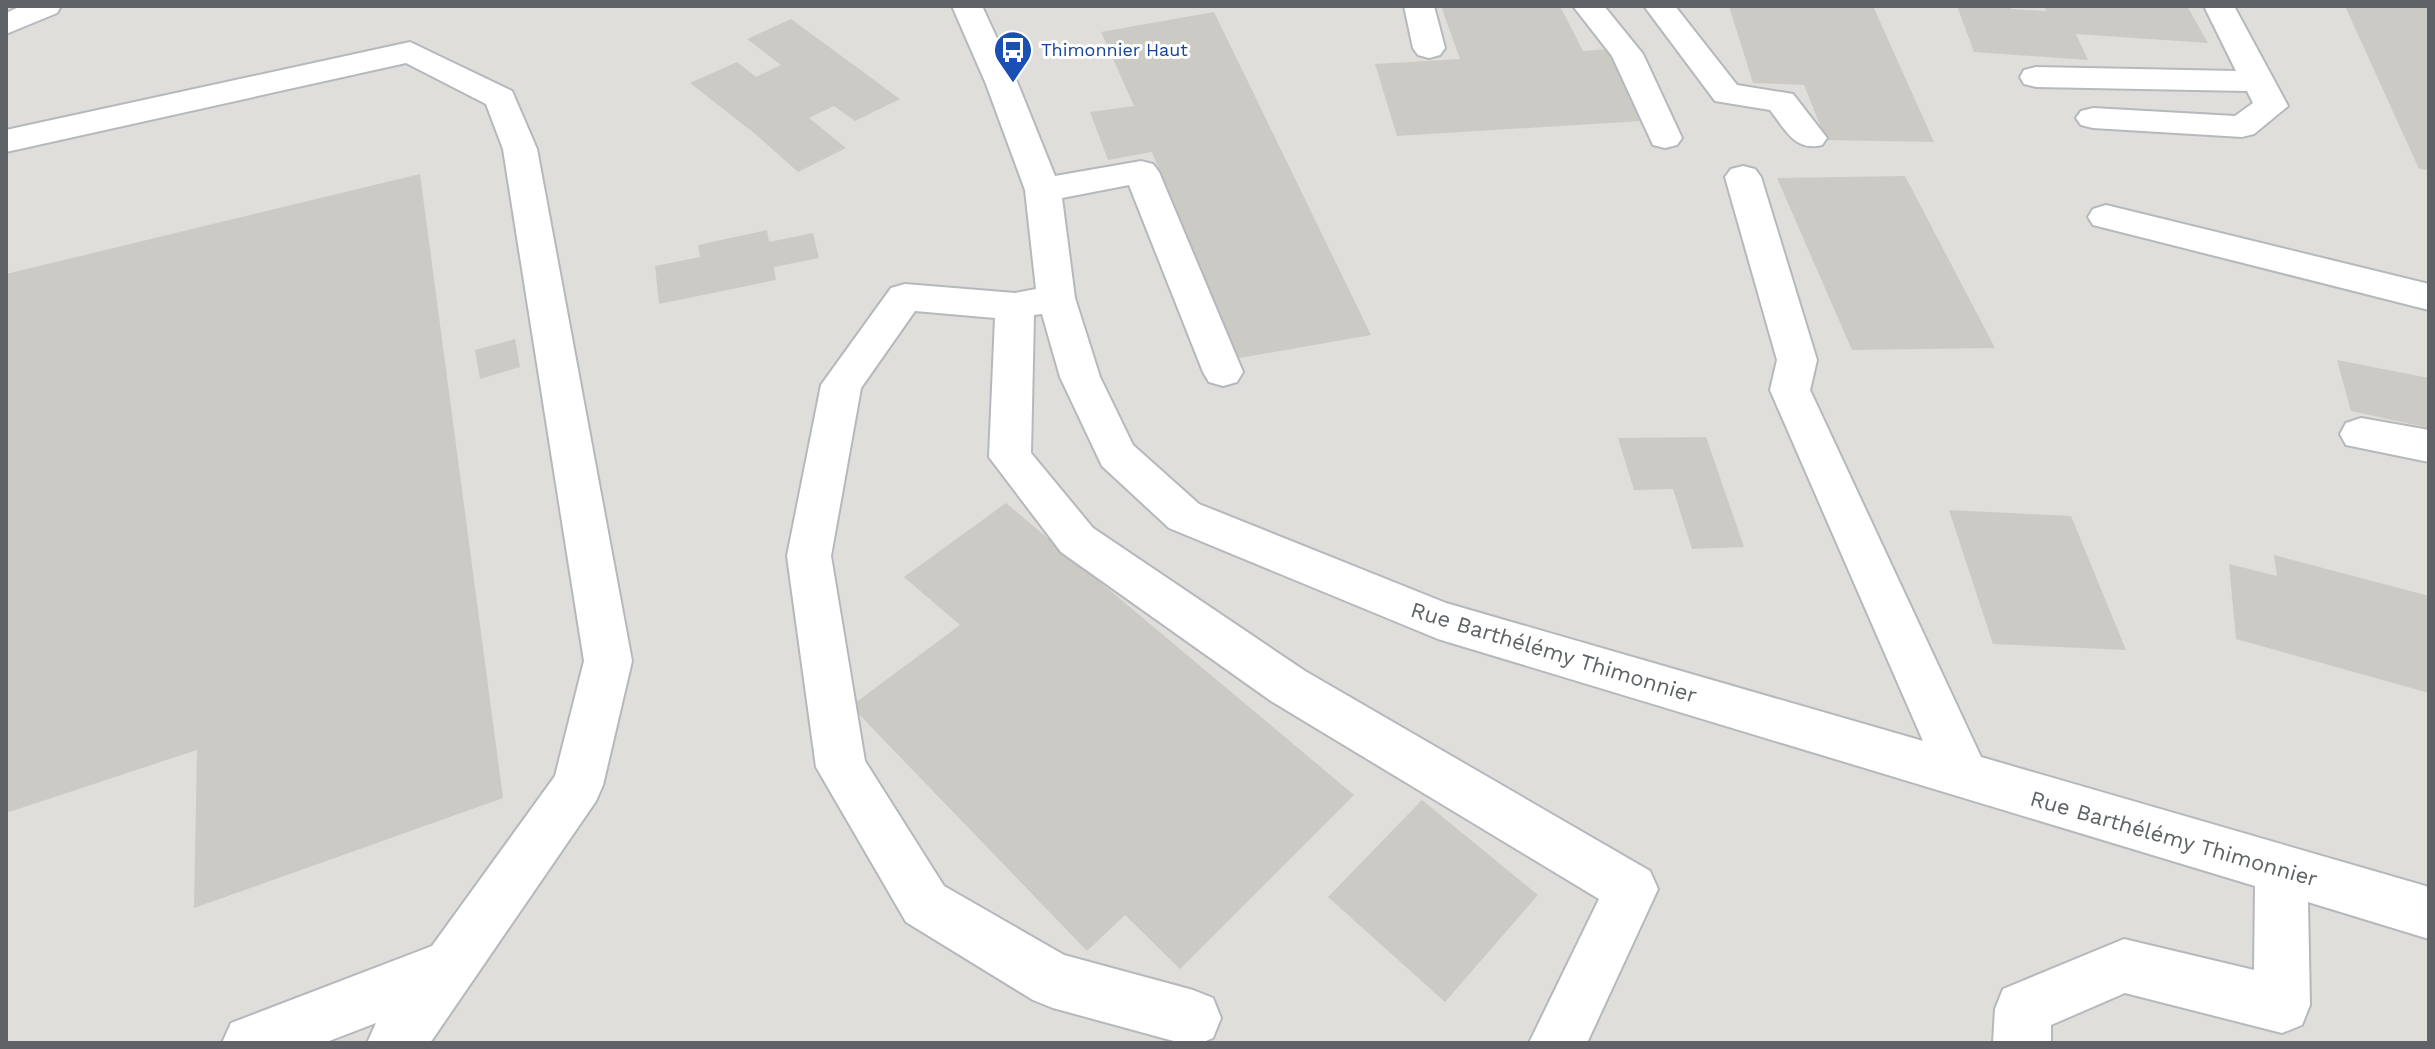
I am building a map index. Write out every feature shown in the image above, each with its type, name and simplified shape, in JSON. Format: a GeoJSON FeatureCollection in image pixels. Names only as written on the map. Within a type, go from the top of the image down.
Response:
{"type":"FeatureCollection","features":[{"type":"Feature","properties":{"kind":"street","name":"Rue Barthélémy Thimonnier"},"geometry":{"type":"LineString","coordinates":[[967,6],[1002,84],[1043,190],[1035,302],[1080,377],[1117,455],[1184,516],[1438,620],[2429,913]]}},
{"type":"Feature","properties":{"kind":"street"},"geometry":{"type":"LineString","coordinates":[[1419,6],[1429,48]]}},
{"type":"Feature","properties":{"kind":"street"},"geometry":{"type":"LineString","coordinates":[[1588,6],[1627,54],[1665,138]]}},
{"type":"Feature","properties":{"kind":"street"},"geometry":{"type":"LineString","coordinates":[[1659,6],[1727,94],[1781,101],[1810,138]]}},
{"type":"Feature","properties":{"kind":"street"},"geometry":{"type":"LineString","coordinates":[[2093,118],[2242,127],[2271,106],[2219,6]]}},
{"type":"Feature","properties":{"kind":"street"},"geometry":{"type":"LineString","coordinates":[[6,141],[410,52],[500,98],[520,149],[608,661],[578,785],[396,1043]]}},
{"type":"Feature","properties":{"kind":"street"},"geometry":{"type":"LineString","coordinates":[[2036,77],[2258,81]]}},
{"type":"Feature","properties":{"kind":"street"},"geometry":{"type":"LineString","coordinates":[[1043,190],[1141,172],[1223,372]]}},
{"type":"Feature","properties":{"kind":"street"},"geometry":{"type":"LineString","coordinates":[[1743,177],[1797,360],[1790,390],[1964,776]]}},
{"type":"Feature","properties":{"kind":"street"},"geometry":{"type":"LineString","coordinates":[[2106,217],[2429,297]]}},
{"type":"Feature","properties":{"kind":"street"},"geometry":{"type":"LineString","coordinates":[[1193,1018],[1053,980],[925,904],[841,767],[809,556],[841,385],[905,297],[1035,302],[1010,457],[1077,540],[1288,686],[1631,889],[1558,1043]]}},
{"type":"Feature","properties":{"kind":"street"},"geometry":{"type":"LineString","coordinates":[[2361,434],[2429,446]]}},
{"type":"Feature","properties":{"kind":"street"},"geometry":{"type":"LineString","coordinates":[[2022,1043],[2023,1009],[2124,966],[2282,1005],[2281,869]]}},
{"type":"Feature","properties":{"kind":"street"},"geometry":{"type":"LineString","coordinates":[[251,1043],[448,967]]}},
{"type":"Feature","properties":{"kind":"shaded area"},"geometry":{"type":"Polygon","coordinates":[[[6,6],[2429,6],[2429,1043],[6,1043],[6,6]]]}},
{"type":"Feature","properties":{"kind":"building"},"geometry":{"type":"Polygon","coordinates":[[[1441,6],[1560,6],[1583,51],[1607,49],[1641,121],[1397,136],[1375,64],[1460,59],[1441,6]]]}},
{"type":"Feature","properties":{"kind":"building"},"geometry":{"type":"Polygon","coordinates":[[[1729,6],[1873,6],[1934,142],[1826,140],[1804,85],[1753,83],[1729,6]]]}},
{"type":"Feature","properties":{"kind":"building"},"geometry":{"type":"Polygon","coordinates":[[[1957,6],[2010,6],[2011,9],[2046,11],[2044,6],[2187,6],[2208,43],[2076,34],[2088,60],[1974,52],[1957,6]]]}},
{"type":"Feature","properties":{"kind":"building"},"geometry":{"type":"Polygon","coordinates":[[[2345,6],[2429,8],[2429,170],[2419,169],[2345,6]]]}},
{"type":"Feature","properties":{"kind":"building"},"geometry":{"type":"Polygon","coordinates":[[[1214,12],[1371,335],[1234,359],[1152,152],[1108,160],[1090,112],[1134,106],[1101,32],[1214,12]]]}},
{"type":"Feature","properties":{"kind":"building"},"geometry":{"type":"Polygon","coordinates":[[[791,19],[900,99],[855,121],[834,106],[809,118],[846,148],[798,172],[690,83],[737,62],[756,77],[781,65],[747,39],[791,19]]]}},
{"type":"Feature","properties":{"kind":"building"},"geometry":{"type":"Polygon","coordinates":[[[420,174],[503,798],[194,908],[197,750],[6,813],[6,274],[420,174]]]}},
{"type":"Feature","properties":{"kind":"building"},"geometry":{"type":"Polygon","coordinates":[[[1905,176],[1995,348],[1852,350],[1777,178],[1905,176]]]}},
{"type":"Feature","properties":{"kind":"building"},"geometry":{"type":"Polygon","coordinates":[[[767,230],[769,242],[813,233],[819,258],[774,267],[776,280],[659,304],[655,266],[700,257],[698,245],[767,230]]]}},
{"type":"Feature","properties":{"kind":"building"},"geometry":{"type":"Polygon","coordinates":[[[515,339],[520,367],[480,379],[475,350],[515,339]]]}},
{"type":"Feature","properties":{"kind":"building"},"geometry":{"type":"Polygon","coordinates":[[[2337,360],[2429,378],[2429,428],[2351,411],[2337,360]]]}},
{"type":"Feature","properties":{"kind":"building"},"geometry":{"type":"Polygon","coordinates":[[[1706,437],[1744,547],[1692,549],[1673,489],[1634,490],[1618,438],[1706,437]]]}},
{"type":"Feature","properties":{"kind":"building"},"geometry":{"type":"Polygon","coordinates":[[[1006,503],[1354,795],[1180,969],[1125,915],[1087,951],[851,706],[960,625],[904,577],[1006,503]]]}},
{"type":"Feature","properties":{"kind":"building"},"geometry":{"type":"Polygon","coordinates":[[[1949,510],[2071,516],[2126,650],[1993,644],[1949,510]]]}},
{"type":"Feature","properties":{"kind":"building"},"geometry":{"type":"Polygon","coordinates":[[[2274,555],[2429,596],[2429,693],[2236,639],[2229,564],[2277,576],[2274,555]]]}},
{"type":"Feature","properties":{"kind":"building"},"geometry":{"type":"Polygon","coordinates":[[[1422,800],[1538,895],[1445,1002],[1328,897],[1422,800]]]}},
{"type":"Feature","properties":{"kind":"place","name":"Thimonnier Haut"},"geometry":{"type":"Point","coordinates":[1013,84]}}]}
